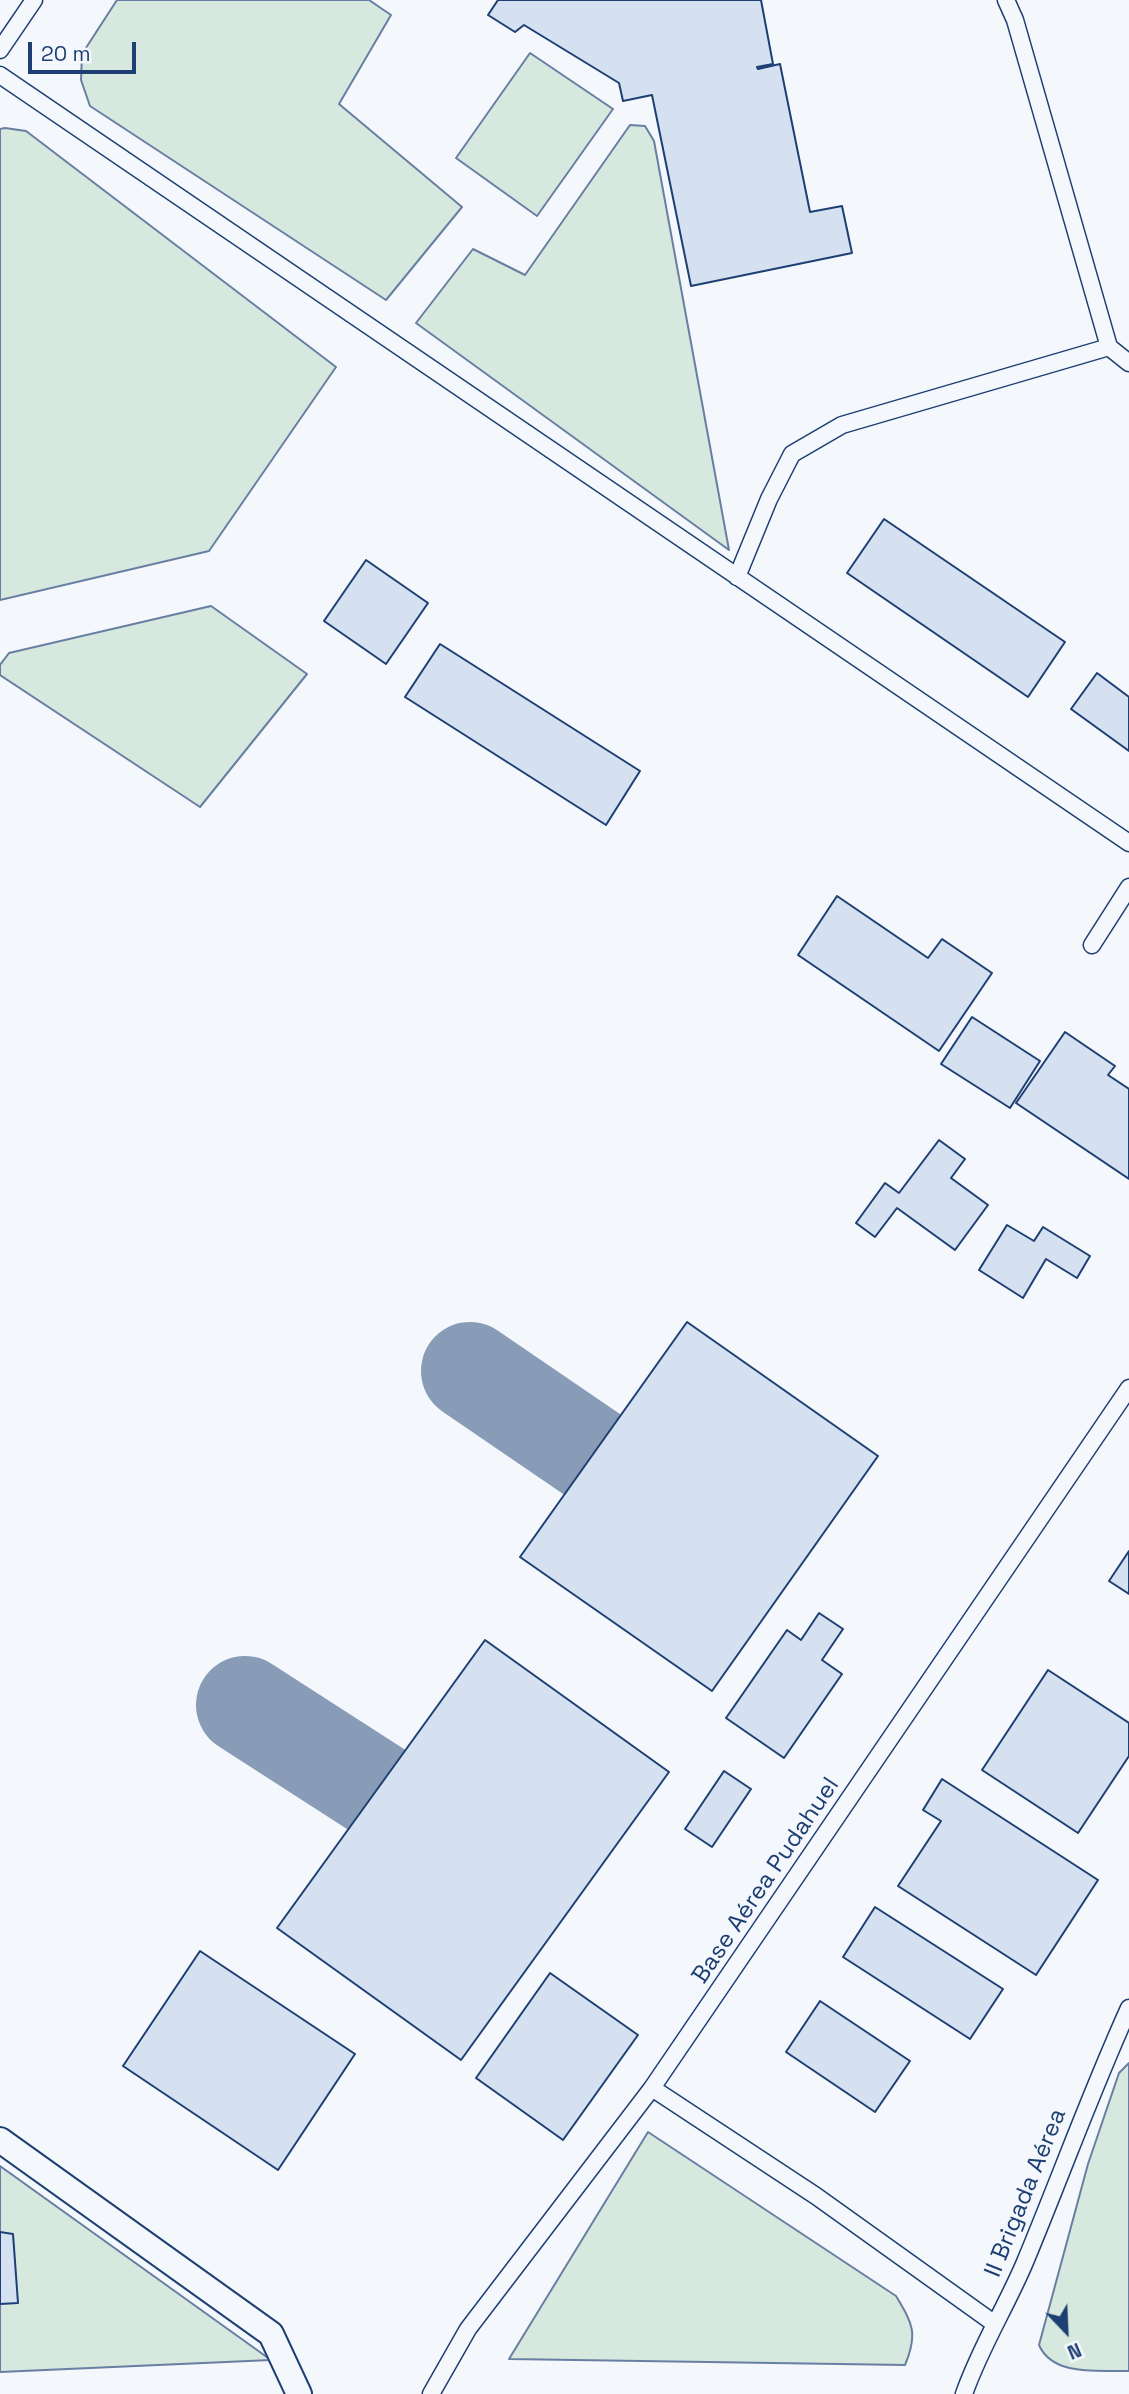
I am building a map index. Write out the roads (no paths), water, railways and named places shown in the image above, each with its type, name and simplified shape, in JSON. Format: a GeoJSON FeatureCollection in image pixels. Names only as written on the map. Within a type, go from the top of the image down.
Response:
{"type":"FeatureCollection","features":[{"type":"Feature","properties":{"kind":"street"},"geometry":{"type":"LineString","coordinates":[[0,2140],[271,2334],[299,2394]]}},
{"type":"Feature","properties":{"kind":"lane"},"geometry":{"type":"LineString","coordinates":[[0,50],[34,0]]}},
{"type":"Feature","properties":{"kind":"lane"},"geometry":{"type":"LineString","coordinates":[[1006,0],[1015,20],[1109,347],[1129,363]]}},
{"type":"Feature","properties":{"kind":"lane"},"geometry":{"type":"LineString","coordinates":[[0,75],[1129,844]]}},
{"type":"Feature","properties":{"kind":"lane"},"geometry":{"type":"LineString","coordinates":[[737,577],[769,499],[792,454],[842,425],[1109,347]]}},
{"type":"Feature","properties":{"kind":"lane"},"geometry":{"type":"LineString","coordinates":[[1092,945],[1129,887]]}},
{"type":"Feature","properties":{"kind":"lane","name":"Base Aérea Pudahuel"},"geometry":{"type":"LineString","coordinates":[[431,2394],[468,2329],[652,2088],[1129,1388]]}},
{"type":"Feature","properties":{"kind":"lane","name":"II Brigada Aérea"},"geometry":{"type":"LineString","coordinates":[[964,2394],[971,2373],[1024,2264],[1099,2074],[1129,2008]]}},
{"type":"Feature","properties":{"kind":"lane"},"geometry":{"type":"LineString","coordinates":[[652,2088],[816,2196],[995,2324]]}}]}
